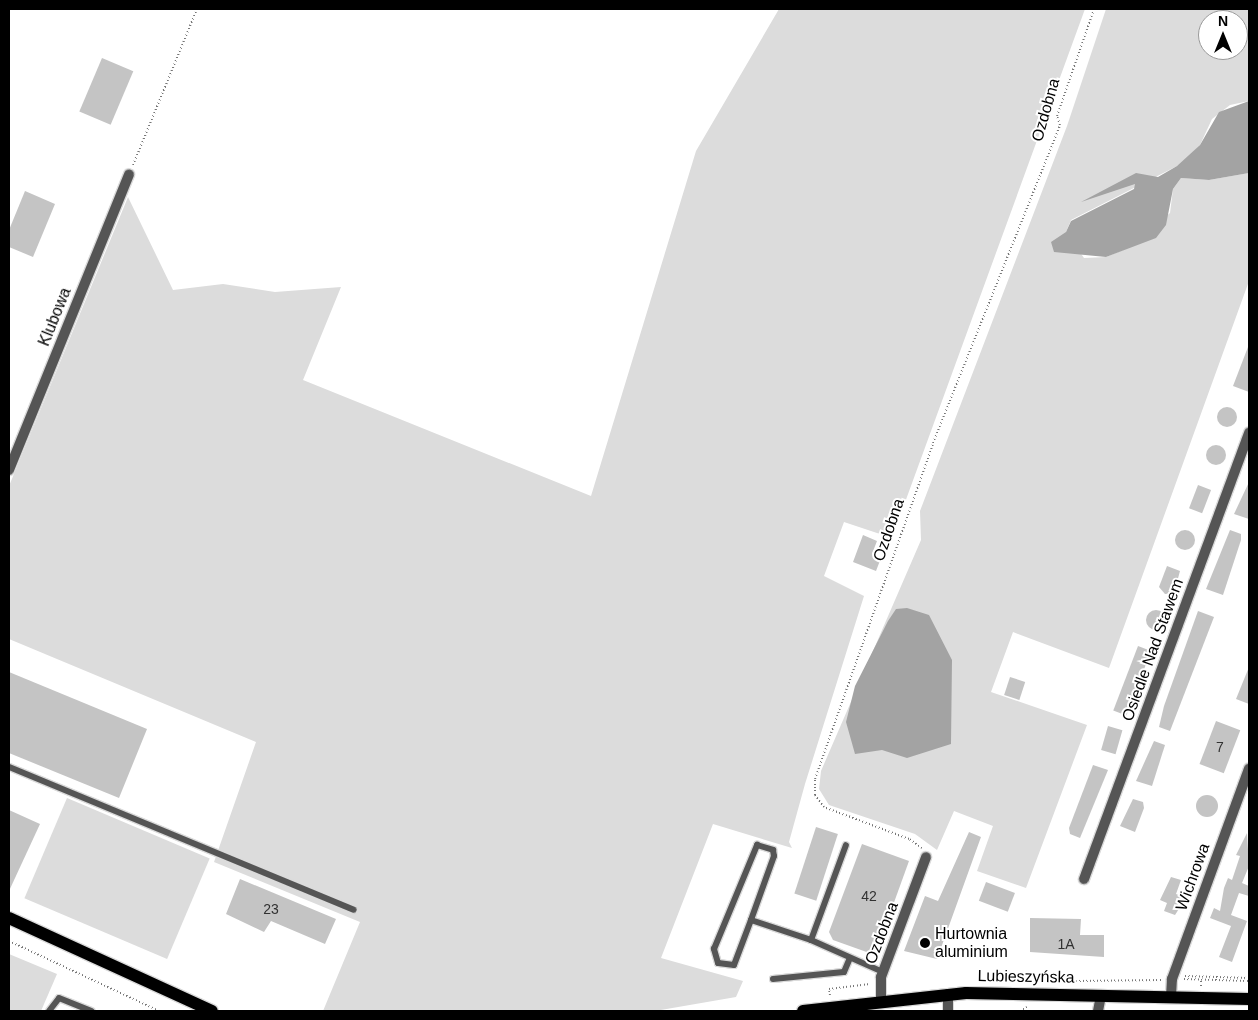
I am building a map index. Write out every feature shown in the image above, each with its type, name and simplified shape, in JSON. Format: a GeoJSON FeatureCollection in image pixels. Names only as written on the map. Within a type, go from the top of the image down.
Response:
{"type":"FeatureCollection","features":[{"type":"Feature","properties":{"kind":"main road"},"geometry":{"type":"LineString","coordinates":[[9,918],[212,1011]]}},
{"type":"Feature","properties":{"kind":"main road","name":"Lubieszyńska"},"geometry":{"type":"LineString","coordinates":[[803,1011],[849,1008],[881,1001],[948,994],[1249,998]]}},
{"type":"Feature","properties":{"kind":"street","name":"Klubowa"},"geometry":{"type":"LineString","coordinates":[[9,470],[129,174]]}},
{"type":"Feature","properties":{"kind":"street","name":"Osiedle Nad Stawem"},"geometry":{"type":"LineString","coordinates":[[1084,879],[1249,432]]}},
{"type":"Feature","properties":{"kind":"street","name":"Wichrowa"},"geometry":{"type":"LineString","coordinates":[[1171,996],[1172,979],[1249,769]]}},
{"type":"Feature","properties":{"kind":"street","name":"Ozdobna"},"geometry":{"type":"LineString","coordinates":[[881,1001],[880,983],[883,972],[926,857]]}},
{"type":"Feature","properties":{"kind":"street"},"geometry":{"type":"LineString","coordinates":[[948,994],[948,1011]]}},
{"type":"Feature","properties":{"kind":"street"},"geometry":{"type":"LineString","coordinates":[[1098,1011],[1101,995]]}},
{"type":"Feature","properties":{"kind":"lane"},"geometry":{"type":"LineString","coordinates":[[9,767],[354,910]]}},
{"type":"Feature","properties":{"kind":"lane"},"geometry":{"type":"LineString","coordinates":[[757,845],[773,850],[774,856],[751,920],[734,965],[718,962],[714,948],[757,845]]}},
{"type":"Feature","properties":{"kind":"lane"},"geometry":{"type":"LineString","coordinates":[[811,940],[846,845]]}},
{"type":"Feature","properties":{"kind":"lane"},"geometry":{"type":"LineString","coordinates":[[751,920],[811,940],[849,960],[883,972]]}},
{"type":"Feature","properties":{"kind":"lane"},"geometry":{"type":"LineString","coordinates":[[774,978],[844,972],[849,960]]}},
{"type":"Feature","properties":{"kind":"lane"},"geometry":{"type":"LineString","coordinates":[[49,1011],[59,998],[92,1011]]}},
{"type":"Feature","properties":{"kind":"path"},"geometry":{"type":"LineString","coordinates":[[129,174],[197,9]]}},
{"type":"Feature","properties":{"kind":"path","name":"Ozdobna"},"geometry":{"type":"LineString","coordinates":[[926,857],[909,838],[824,808],[815,795],[815,780],[933,443],[1060,125],[1057,116],[1094,9]]}},
{"type":"Feature","properties":{"kind":"path"},"geometry":{"type":"LineString","coordinates":[[9,941],[159,1011]]}},
{"type":"Feature","properties":{"kind":"path"},"geometry":{"type":"LineString","coordinates":[[1172,979],[1249,981]]}},
{"type":"Feature","properties":{"kind":"path"},"geometry":{"type":"LineString","coordinates":[[832,1008],[829,989],[880,983]]}},
{"type":"Feature","properties":{"kind":"shaded area"},"geometry":{"type":"Polygon","coordinates":[[[779,9],[1085,9],[892,538],[844,522],[824,576],[864,596],[805,784],[789,842],[792,848],[713,824],[661,958],[743,981],[736,997],[655,1011],[323,1011],[360,922],[214,862],[256,742],[9,639],[9,486],[128,197],[173,290],[223,284],[275,292],[341,287],[303,380],[591,496],[696,151],[779,9]]]}},
{"type":"Feature","properties":{"kind":"shaded area"},"geometry":{"type":"Polygon","coordinates":[[[1106,9],[1249,9],[1249,101],[1230,105],[1212,119],[1200,145],[1183,163],[1071,220],[1066,232],[1084,258],[1106,257],[1128,248],[1170,213],[1173,189],[1181,178],[1209,180],[1249,173],[1249,281],[1109,668],[1013,632],[991,692],[1087,725],[1026,888],[977,871],[993,826],[954,811],[937,850],[915,834],[829,805],[819,789],[821,771],[921,540],[920,511],[1067,126],[1106,9]]]}},
{"type":"Feature","properties":{"kind":"shaded area"},"geometry":{"type":"Polygon","coordinates":[[[1249,101],[1249,173],[1209,180],[1181,178],[1173,189],[1166,225],[1156,238],[1106,257],[1054,252],[1051,242],[1066,232],[1071,221],[1134,189],[1135,184],[1081,202],[1136,173],[1158,177],[1177,166],[1200,145],[1219,112],[1249,101]]]}},
{"type":"Feature","properties":{"kind":"shaded area"},"geometry":{"type":"Polygon","coordinates":[[[907,608],[929,615],[952,660],[951,744],[907,758],[882,750],[855,754],[846,722],[855,686],[896,609],[907,608]]]}},
{"type":"Feature","properties":{"kind":"shaded area"},"geometry":{"type":"Polygon","coordinates":[[[67,798],[210,859],[167,959],[24,898],[67,798]]]}},
{"type":"Feature","properties":{"kind":"shaded area"},"geometry":{"type":"Polygon","coordinates":[[[9,954],[57,974],[41,1011],[9,1011],[9,954]]]}},
{"type":"Feature","properties":{"kind":"building"},"geometry":{"type":"Polygon","coordinates":[[[102,58],[133,71],[111,125],[79,111],[102,58]]]}},
{"type":"Feature","properties":{"kind":"building"},"geometry":{"type":"Polygon","coordinates":[[[25,191],[55,204],[33,257],[9,247],[9,230],[25,191]]]}},
{"type":"Feature","properties":{"kind":"building"},"geometry":{"type":"Polygon","coordinates":[[[1249,347],[1249,392],[1233,386],[1249,347]]]}},
{"type":"Feature","properties":{"kind":"building"},"geometry":{"type":"Polygon","coordinates":[[[1227,407],[1234,410],[1237,417],[1234,424],[1227,427],[1220,424],[1217,417],[1220,410],[1227,407]]]}},
{"type":"Feature","properties":{"kind":"building"},"geometry":{"type":"Polygon","coordinates":[[[1216,445],[1223,448],[1226,455],[1223,462],[1216,465],[1209,462],[1206,455],[1209,448],[1216,445]]]}},
{"type":"Feature","properties":{"kind":"building"},"geometry":{"type":"Polygon","coordinates":[[[1249,482],[1249,519],[1234,514],[1249,482]]]}},
{"type":"Feature","properties":{"kind":"building"},"geometry":{"type":"Polygon","coordinates":[[[1198,485],[1211,490],[1202,513],[1189,508],[1198,485]]]}},
{"type":"Feature","properties":{"kind":"building"},"geometry":{"type":"Polygon","coordinates":[[[1185,530],[1192,533],[1195,540],[1192,547],[1185,550],[1178,547],[1175,540],[1178,533],[1185,530]]]}},
{"type":"Feature","properties":{"kind":"building"},"geometry":{"type":"Polygon","coordinates":[[[1230,530],[1241,534],[1241,540],[1223,595],[1206,589],[1230,530]]]}},
{"type":"Feature","properties":{"kind":"building"},"geometry":{"type":"Polygon","coordinates":[[[863,535],[877,541],[872,554],[881,558],[876,571],[853,562],[863,535]]]}},
{"type":"Feature","properties":{"kind":"building"},"geometry":{"type":"Polygon","coordinates":[[[1167,566],[1180,571],[1174,593],[1165,594],[1159,587],[1167,566]]]}},
{"type":"Feature","properties":{"kind":"building"},"geometry":{"type":"Polygon","coordinates":[[[1156,610],[1163,613],[1166,620],[1163,627],[1156,630],[1149,627],[1146,620],[1149,613],[1156,610]]]}},
{"type":"Feature","properties":{"kind":"building"},"geometry":{"type":"Polygon","coordinates":[[[1198,611],[1214,617],[1170,731],[1159,727],[1164,706],[1198,611]]]}},
{"type":"Feature","properties":{"kind":"building"},"geometry":{"type":"Polygon","coordinates":[[[1138,646],[1151,651],[1126,715],[1113,710],[1138,646]]]}},
{"type":"Feature","properties":{"kind":"building"},"geometry":{"type":"Polygon","coordinates":[[[1249,667],[1249,704],[1236,699],[1249,667]]]}},
{"type":"Feature","properties":{"kind":"building"},"geometry":{"type":"Polygon","coordinates":[[[9,672],[147,729],[119,798],[9,753],[9,672]]]}},
{"type":"Feature","properties":{"kind":"building"},"geometry":{"type":"Polygon","coordinates":[[[1010,677],[1025,682],[1019,700],[1004,695],[1010,677]]]}},
{"type":"Feature","properties":{"kind":"building"},"geometry":{"type":"Polygon","coordinates":[[[1216,721],[1240,730],[1224,773],[1200,764],[1216,721]]]}},
{"type":"Feature","properties":{"kind":"building"},"geometry":{"type":"Polygon","coordinates":[[[1108,726],[1122,730],[1116,754],[1101,750],[1108,726]]]}},
{"type":"Feature","properties":{"kind":"building"},"geometry":{"type":"Polygon","coordinates":[[[1154,741],[1165,745],[1152,786],[1136,781],[1154,741]]]}},
{"type":"Feature","properties":{"kind":"building"},"geometry":{"type":"Polygon","coordinates":[[[1093,765],[1108,770],[1080,838],[1070,834],[1069,828],[1093,765]]]}},
{"type":"Feature","properties":{"kind":"building"},"geometry":{"type":"Polygon","coordinates":[[[1207,795],[1215,798],[1218,806],[1215,814],[1207,817],[1199,814],[1196,806],[1199,798],[1207,795]]]}},
{"type":"Feature","properties":{"kind":"building"},"geometry":{"type":"Polygon","coordinates":[[[1133,799],[1143,802],[1144,808],[1135,832],[1120,826],[1133,799]]]}},
{"type":"Feature","properties":{"kind":"building"},"geometry":{"type":"Polygon","coordinates":[[[9,810],[40,824],[9,891],[9,810]]]}},
{"type":"Feature","properties":{"kind":"building"},"geometry":{"type":"Polygon","coordinates":[[[816,827],[838,834],[816,901],[794,894],[816,827]]]}},
{"type":"Feature","properties":{"kind":"building"},"geometry":{"type":"Polygon","coordinates":[[[969,832],[981,837],[937,959],[904,951],[925,896],[938,901],[969,832]]]}},
{"type":"Feature","properties":{"kind":"building"},"geometry":{"type":"Polygon","coordinates":[[[1247,833],[1249,866],[1242,883],[1249,886],[1249,896],[1239,893],[1231,915],[1247,921],[1232,962],[1219,957],[1231,926],[1210,918],[1214,908],[1220,911],[1224,888],[1228,878],[1232,880],[1240,856],[1236,855],[1247,833]]]}},
{"type":"Feature","properties":{"kind":"building"},"geometry":{"type":"Polygon","coordinates":[[[862,844],[909,861],[875,955],[833,940],[829,932],[862,844]]]}},
{"type":"Feature","properties":{"kind":"building"},"geometry":{"type":"Polygon","coordinates":[[[1171,877],[1181,880],[1176,894],[1186,898],[1175,915],[1164,911],[1167,903],[1160,900],[1171,877]]]}},
{"type":"Feature","properties":{"kind":"building"},"geometry":{"type":"Polygon","coordinates":[[[240,879],[336,919],[325,944],[271,921],[264,932],[226,914],[240,879]]]}},
{"type":"Feature","properties":{"kind":"building"},"geometry":{"type":"Polygon","coordinates":[[[986,882],[1015,893],[1008,912],[979,901],[986,882]]]}},
{"type":"Feature","properties":{"kind":"building"},"geometry":{"type":"Polygon","coordinates":[[[1030,918],[1081,919],[1080,935],[1104,935],[1104,957],[1030,952],[1030,918]]]}},
{"type":"Feature","properties":{"kind":"place","name":"Hurtownia aluminium"},"geometry":{"type":"Point","coordinates":[925,943]}}]}
